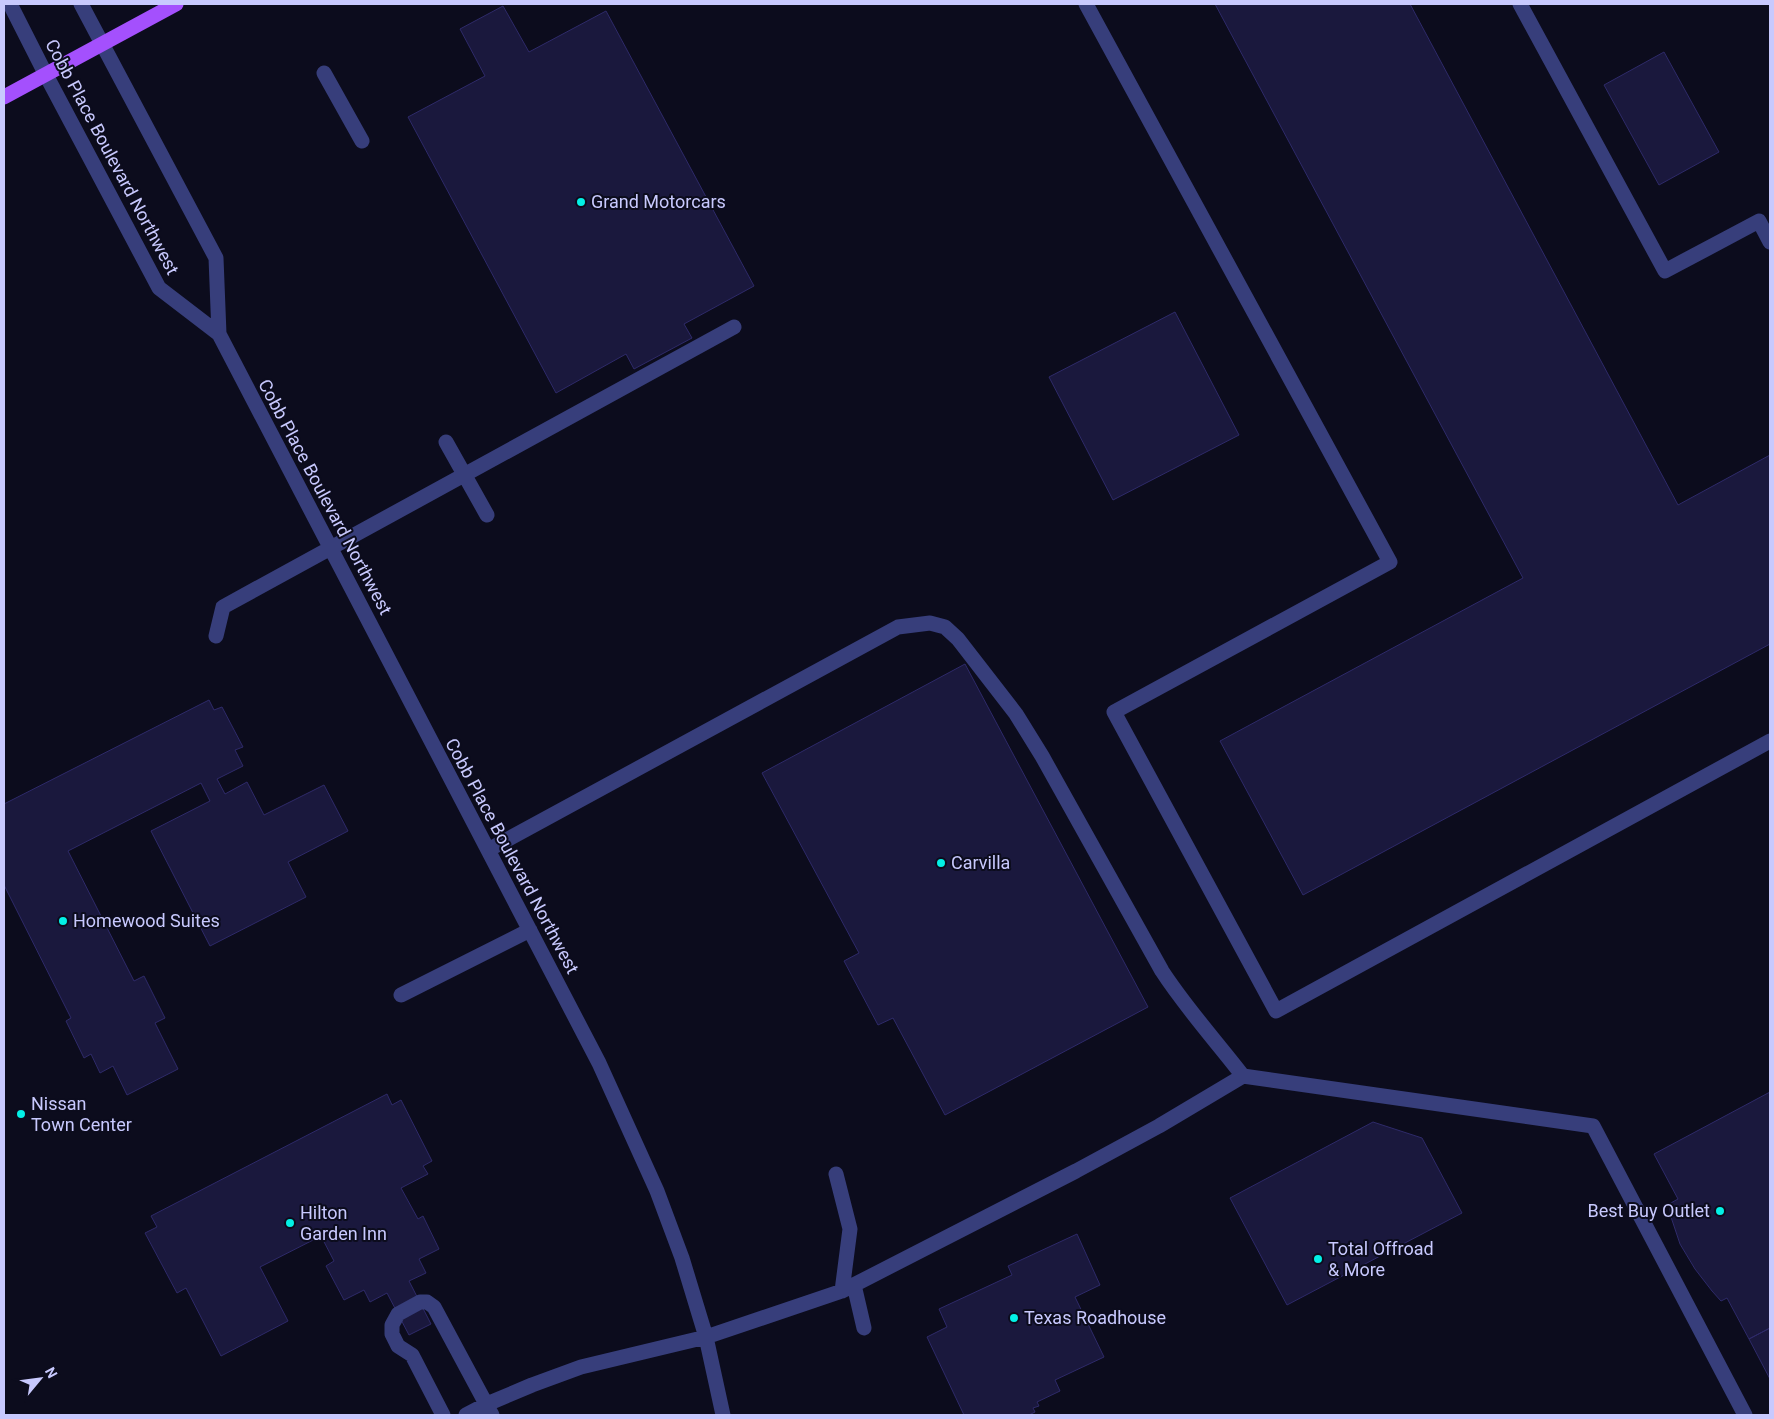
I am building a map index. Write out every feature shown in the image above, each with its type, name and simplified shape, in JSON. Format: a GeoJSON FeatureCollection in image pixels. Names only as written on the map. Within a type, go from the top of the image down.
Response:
{"type":"FeatureCollection","features":[{"type":"Feature","properties":{"kind":"main road"},"geometry":{"type":"LineString","coordinates":[[4,97],[176,4]]}},
{"type":"Feature","properties":{"kind":"street","name":"Cobb Place Boulevard Northwest"},"geometry":{"type":"LineString","coordinates":[[10,4],[160,288],[218,334],[331,547],[599,1064],[657,1191],[682,1258],[706,1337],[723,1415]]}},
{"type":"Feature","properties":{"kind":"street","name":"Cobb Place Boulevard Northwest"},"geometry":{"type":"LineString","coordinates":[[81,4],[216,258],[218,334]]}},
{"type":"Feature","properties":{"kind":"street"},"geometry":{"type":"LineString","coordinates":[[1086,4],[1390,562],[1114,712],[1276,1010],[1770,741]]}},
{"type":"Feature","properties":{"kind":"street"},"geometry":{"type":"LineString","coordinates":[[1520,4],[1666,271],[1758,221],[1770,242]]}},
{"type":"Feature","properties":{"kind":"street"},"geometry":{"type":"LineString","coordinates":[[324,73],[362,141]]}},
{"type":"Feature","properties":{"kind":"street"},"geometry":{"type":"LineString","coordinates":[[216,636],[223,607],[734,327]]}},
{"type":"Feature","properties":{"kind":"street"},"geometry":{"type":"LineString","coordinates":[[446,442],[487,515]]}},
{"type":"Feature","properties":{"kind":"street"},"geometry":{"type":"LineString","coordinates":[[488,850],[898,627],[930,623],[945,627],[958,639],[1016,714],[1042,756],[1162,971],[1182,1002],[1244,1076]]}},
{"type":"Feature","properties":{"kind":"street"},"geometry":{"type":"LineString","coordinates":[[401,995],[530,930]]}},
{"type":"Feature","properties":{"kind":"street"},"geometry":{"type":"LineString","coordinates":[[466,1415],[489,1410],[532,1385],[581,1367],[706,1337],[848,1288],[1076,1171],[1159,1126],[1244,1076],[1593,1126],[1745,1415]]}},
{"type":"Feature","properties":{"kind":"street"},"geometry":{"type":"LineString","coordinates":[[836,1174],[850,1229],[848,1288],[864,1328]]}},
{"type":"Feature","properties":{"kind":"street"},"geometry":{"type":"LineString","coordinates":[[443,1415],[412,1355],[398,1346],[392,1334],[392,1326],[398,1314],[420,1302],[427,1302],[434,1307],[489,1410]]}},
{"type":"Feature","properties":{"kind":"building"},"geometry":{"type":"Polygon","coordinates":[[[1215,4],[1410,4],[1678,505],[1770,455],[1770,644],[1303,895],[1220,741],[1523,578],[1215,4]]]}},
{"type":"Feature","properties":{"kind":"building","name":"Grand Motorcars"},"geometry":{"type":"Polygon","coordinates":[[[503,6],[529,52],[606,11],[754,286],[684,324],[692,338],[634,369],[626,354],[556,393],[408,117],[485,76],[460,29],[503,6]]]}},
{"type":"Feature","properties":{"kind":"building"},"geometry":{"type":"Polygon","coordinates":[[[1664,52],[1719,152],[1659,185],[1604,85],[1664,52]]]}},
{"type":"Feature","properties":{"kind":"building"},"geometry":{"type":"Polygon","coordinates":[[[1175,312],[1239,435],[1113,500],[1049,377],[1175,312]]]}},
{"type":"Feature","properties":{"kind":"building","name":"Carvilla"},"geometry":{"type":"Polygon","coordinates":[[[965,664],[1148,1007],[945,1115],[893,1018],[878,1025],[844,961],[859,953],[762,773],[965,664]]]}},
{"type":"Feature","properties":{"kind":"building","name":"Homewood Suites"},"geometry":{"type":"Polygon","coordinates":[[[209,700],[214,710],[222,707],[243,747],[235,750],[243,766],[217,779],[225,794],[247,782],[264,815],[324,785],[348,831],[288,862],[306,897],[210,946],[151,831],[210,801],[201,783],[68,851],[134,981],[144,976],[165,1018],[155,1023],[178,1069],[127,1095],[113,1066],[100,1073],[91,1054],[84,1058],[66,1021],[71,1018],[4,885],[4,804],[209,700]]]}},
{"type":"Feature","properties":{"kind":"building","name":"Best Buy Outlet"},"geometry":{"type":"Polygon","coordinates":[[[1770,1092],[1770,1328],[1749,1339],[1727,1298],[1721,1301],[1712,1291],[1695,1269],[1680,1244],[1671,1217],[1669,1204],[1678,1199],[1654,1154],[1770,1092]]]}},
{"type":"Feature","properties":{"kind":"building","name":"Hilton Garden Inn"},"geometry":{"type":"Polygon","coordinates":[[[387,1094],[392,1105],[401,1100],[432,1161],[423,1166],[428,1174],[401,1188],[418,1219],[423,1216],[439,1249],[419,1259],[426,1273],[409,1281],[431,1324],[409,1335],[387,1293],[370,1302],[364,1290],[344,1300],[326,1266],[334,1261],[321,1236],[260,1267],[288,1321],[221,1356],[186,1288],[177,1293],[145,1233],[157,1227],[151,1216],[387,1094]]]}},
{"type":"Feature","properties":{"kind":"building","name":"Total Offroad & More"},"geometry":{"type":"Polygon","coordinates":[[[1373,1122],[1422,1138],[1462,1213],[1287,1305],[1230,1198],[1373,1122]]]}},
{"type":"Feature","properties":{"kind":"building","name":"Texas Roadhouse"},"geometry":{"type":"Polygon","coordinates":[[[1077,1234],[1100,1285],[1075,1297],[1104,1357],[1055,1380],[1060,1391],[1037,1402],[1039,1406],[1033,1408],[1035,1412],[1029,1415],[964,1415],[927,1337],[947,1327],[939,1309],[1012,1275],[1008,1266],[1077,1234]]]}},
{"type":"Feature","properties":{"kind":"building"},"geometry":{"type":"Polygon","coordinates":[[[1770,1328],[1770,1379],[1749,1339],[1770,1328]]]}},
{"type":"Feature","properties":{"kind":"place","name":"Grand Motorcars"},"geometry":{"type":"Point","coordinates":[581,202]}},
{"type":"Feature","properties":{"kind":"place","name":"Carvilla"},"geometry":{"type":"Point","coordinates":[941,863]}},
{"type":"Feature","properties":{"kind":"place","name":"Homewood Suites"},"geometry":{"type":"Point","coordinates":[63,921]}},
{"type":"Feature","properties":{"kind":"place","name":"Nissan Town Center"},"geometry":{"type":"Point","coordinates":[21,1114]}},
{"type":"Feature","properties":{"kind":"place","name":"Best Buy Outlet"},"geometry":{"type":"Point","coordinates":[1720,1211]}},
{"type":"Feature","properties":{"kind":"place","name":"Hilton Garden Inn"},"geometry":{"type":"Point","coordinates":[290,1223]}},
{"type":"Feature","properties":{"kind":"place","name":"Total Offroad & More"},"geometry":{"type":"Point","coordinates":[1318,1259]}},
{"type":"Feature","properties":{"kind":"place","name":"Texas Roadhouse"},"geometry":{"type":"Point","coordinates":[1014,1318]}}]}
